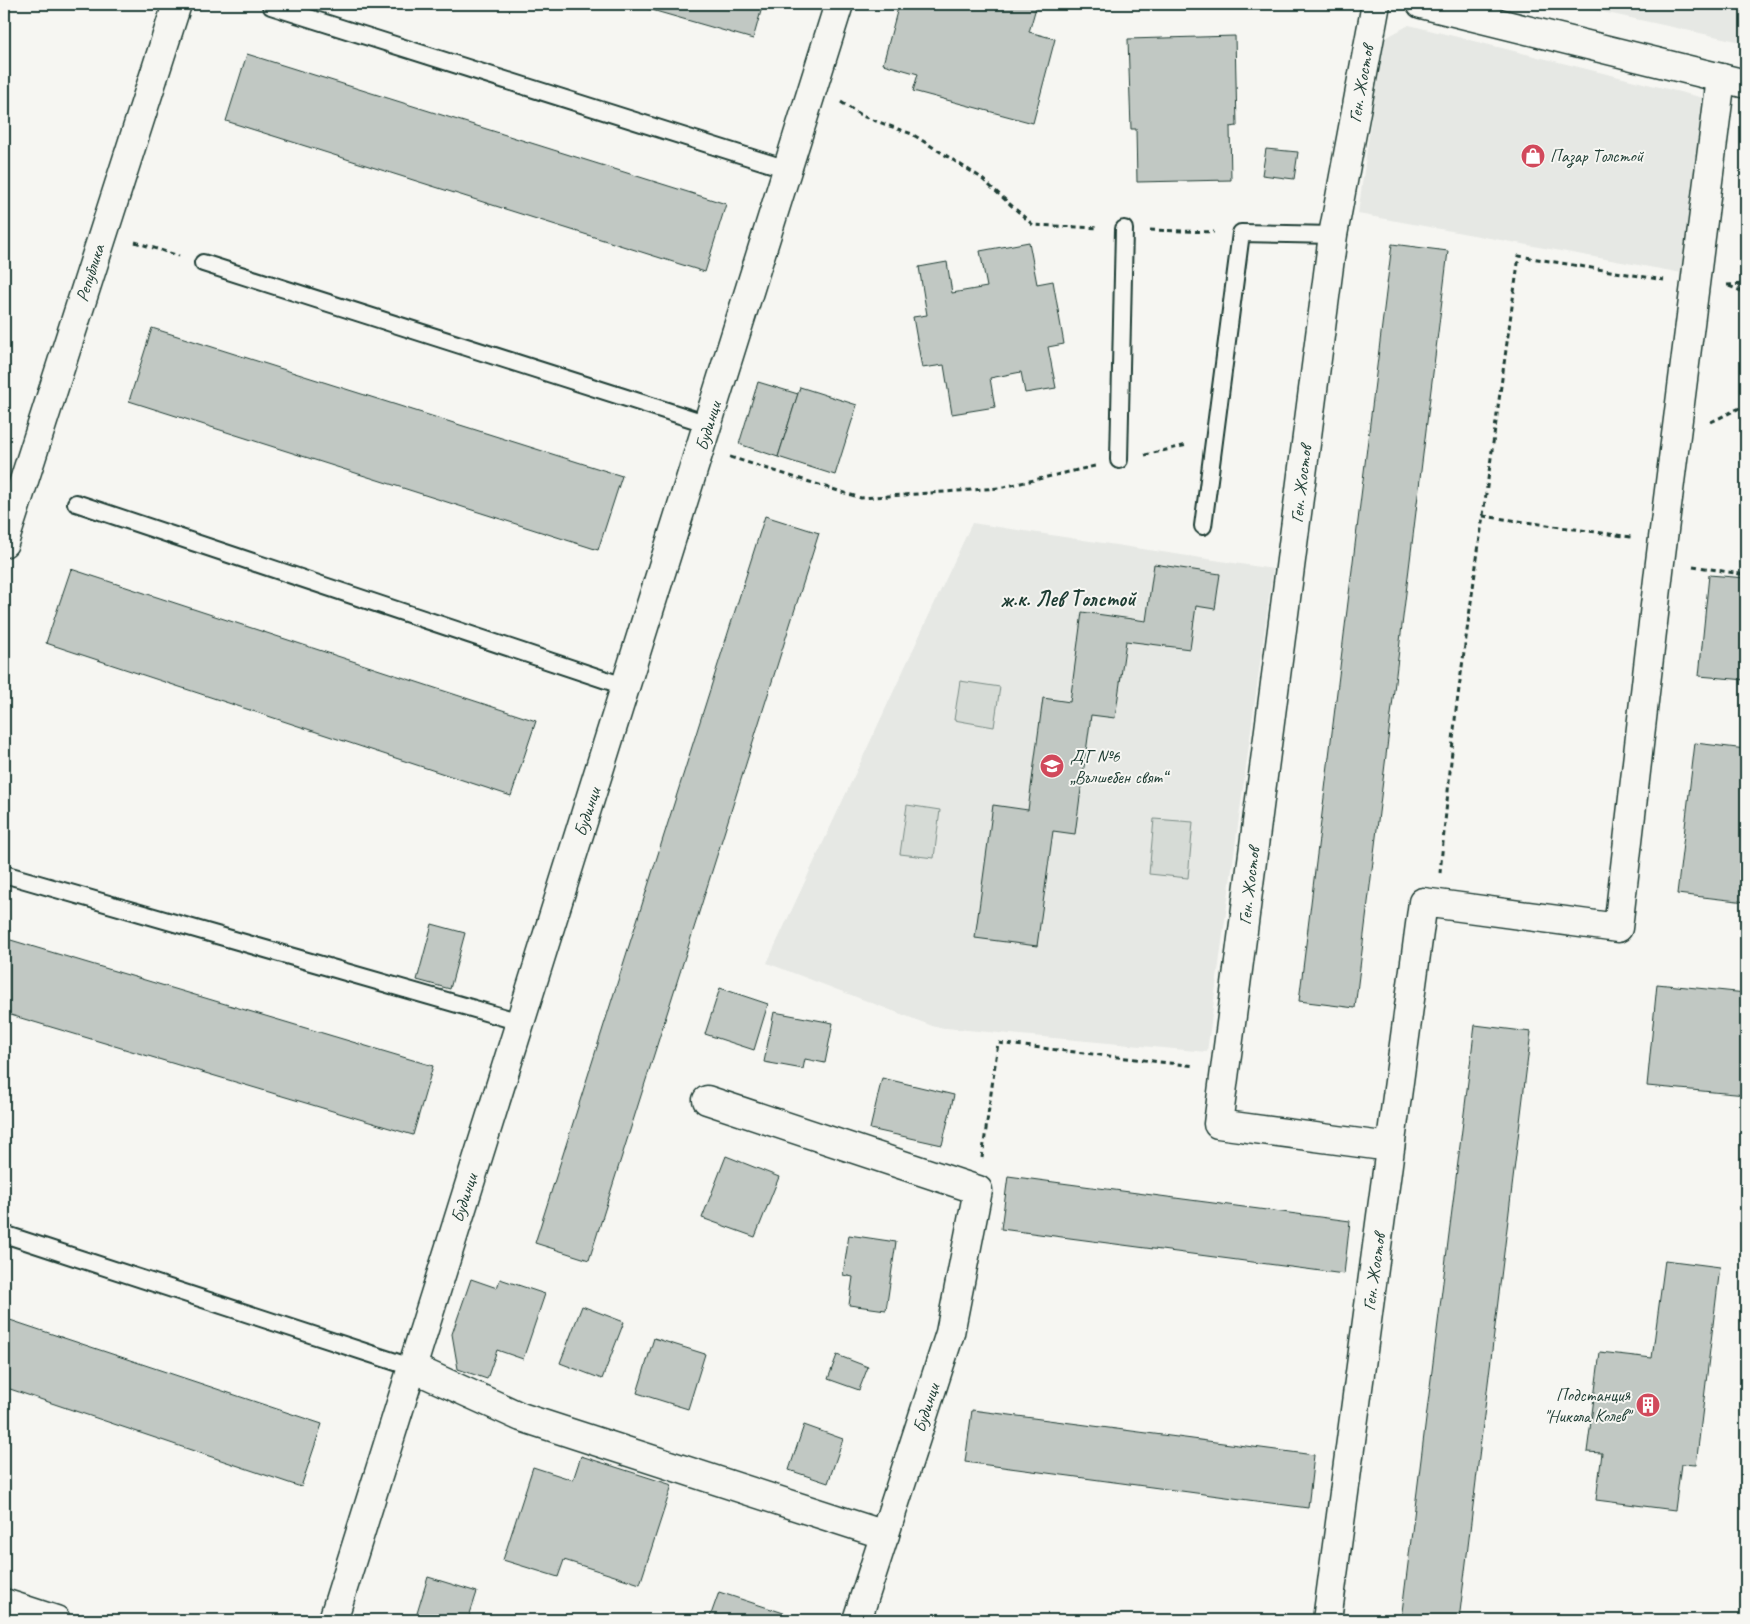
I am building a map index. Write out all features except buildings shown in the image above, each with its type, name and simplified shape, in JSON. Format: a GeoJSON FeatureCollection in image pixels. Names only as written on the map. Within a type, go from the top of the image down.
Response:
{"type":"FeatureCollection","features":[{"type":"Feature","properties":{"kind":"street","name":"Република"},"geometry":{"type":"LineString","coordinates":[[4,543],[13,478],[103,233],[177,4]]}},
{"type":"Feature","properties":{"kind":"street","name":"Будинци"},"geometry":{"type":"LineString","coordinates":[[333,1620],[839,4]]}},
{"type":"Feature","properties":{"kind":"street","name":"Ген. Жостов"},"geometry":{"type":"LineString","coordinates":[[1328,1620],[1390,1147],[1218,1124],[1333,235],[1376,4]]}},
{"type":"Feature","properties":{"kind":"street"},"geometry":{"type":"LineString","coordinates":[[1390,1147],[1423,902],[1618,928],[1661,552],[1695,285],[1734,81],[1421,4]]}},
{"type":"Feature","properties":{"kind":"street"},"geometry":{"type":"LineString","coordinates":[[707,1100],[978,1190]]}},
{"type":"Feature","properties":{"kind":"street","name":"Будинци"},"geometry":{"type":"LineString","coordinates":[[857,1620],[950,1333],[978,1190]]}},
{"type":"Feature","properties":{"kind":"street"},"geometry":{"type":"LineString","coordinates":[[411,1367],[521,1417],[885,1535]]}},
{"type":"Feature","properties":{"kind":"street"},"geometry":{"type":"LineString","coordinates":[[4,1603],[56,1620]]}},
{"type":"Feature","properties":{"kind":"lane"},"geometry":{"type":"LineString","coordinates":[[271,6],[787,169]]}},
{"type":"Feature","properties":{"kind":"lane"},"geometry":{"type":"LineString","coordinates":[[1119,460],[1124,229]]}},
{"type":"Feature","properties":{"kind":"lane"},"geometry":{"type":"LineString","coordinates":[[1202,526],[1241,233],[1333,235]]}},
{"type":"Feature","properties":{"kind":"lane"},"geometry":{"type":"LineString","coordinates":[[203,263],[705,436]]}},
{"type":"Feature","properties":{"kind":"lane"},"geometry":{"type":"LineString","coordinates":[[76,503],[626,688]]}},
{"type":"Feature","properties":{"kind":"lane"},"geometry":{"type":"LineString","coordinates":[[4,874],[520,1022]]}},
{"type":"Feature","properties":{"kind":"lane"},"geometry":{"type":"LineString","coordinates":[[4,1234],[411,1367]]}},
{"type":"Feature","properties":{"kind":"path"},"geometry":{"type":"LineString","coordinates":[[814,84],[862,116],[912,134],[972,172],[1033,226],[1241,233]]}},
{"type":"Feature","properties":{"kind":"path"},"geometry":{"type":"LineString","coordinates":[[103,233],[203,263]]}},
{"type":"Feature","properties":{"kind":"path"},"geometry":{"type":"LineString","coordinates":[[1437,904],[1456,710],[1519,256],[1695,285],[1746,284]]}},
{"type":"Feature","properties":{"kind":"path"},"geometry":{"type":"LineString","coordinates":[[1726,284],[1746,293]]}},
{"type":"Feature","properties":{"kind":"path"},"geometry":{"type":"LineString","coordinates":[[705,436],[861,498],[998,488],[1214,439]]}},
{"type":"Feature","properties":{"kind":"path"},"geometry":{"type":"LineString","coordinates":[[1483,516],[1661,552],[1746,575]]}},
{"type":"Feature","properties":{"kind":"path"},"geometry":{"type":"LineString","coordinates":[[978,1190],[998,1043],[1225,1069]]}},
{"type":"Feature","properties":{"kind":"shaded area"},"geometry":{"type":"Polygon","coordinates":[[[1566,4],[1746,4],[1746,43],[1566,4]]]}},
{"type":"Feature","properties":{"kind":"shaded area","name":"Пазар Толстой"},"geometry":{"type":"Polygon","coordinates":[[[1409,25],[1708,99],[1682,273],[1358,214],[1382,40],[1409,25]]]}},
{"type":"Feature","properties":{"kind":"shaded area","name":"ДГ №6 „Вълшебен свят“"},"geometry":{"type":"Polygon","coordinates":[[[972,523],[1273,569],[1207,1052],[935,1027],[767,963],[972,523]]]}},
{"type":"Feature","properties":{"kind":"shaded area"},"geometry":{"type":"Polygon","coordinates":[[[960,681],[1000,687],[994,727],[954,720],[960,681]]]}},
{"type":"Feature","properties":{"kind":"shaded area"},"geometry":{"type":"Polygon","coordinates":[[[907,805],[940,810],[934,858],[900,854],[907,805]]]}},
{"type":"Feature","properties":{"kind":"shaded area"},"geometry":{"type":"Polygon","coordinates":[[[1154,819],[1193,822],[1188,878],[1149,874],[1154,819]]]}},
{"type":"Feature","properties":{"kind":"place","name":"Пазар Толстой"},"geometry":{"type":"Point","coordinates":[1533,156]}},
{"type":"Feature","properties":{"kind":"place","name":"ДГ №6 „Вълшебен свят“"},"geometry":{"type":"Point","coordinates":[1052,766]}},
{"type":"Feature","properties":{"kind":"place","name":"Подстанция \"Никола Колев\""},"geometry":{"type":"Point","coordinates":[1648,1405]}},
{"type":"Feature","properties":{"kind":"district","name":"ж.к. Лев Толстой"},"geometry":{"type":"Point","coordinates":[1068,598]}}]}
